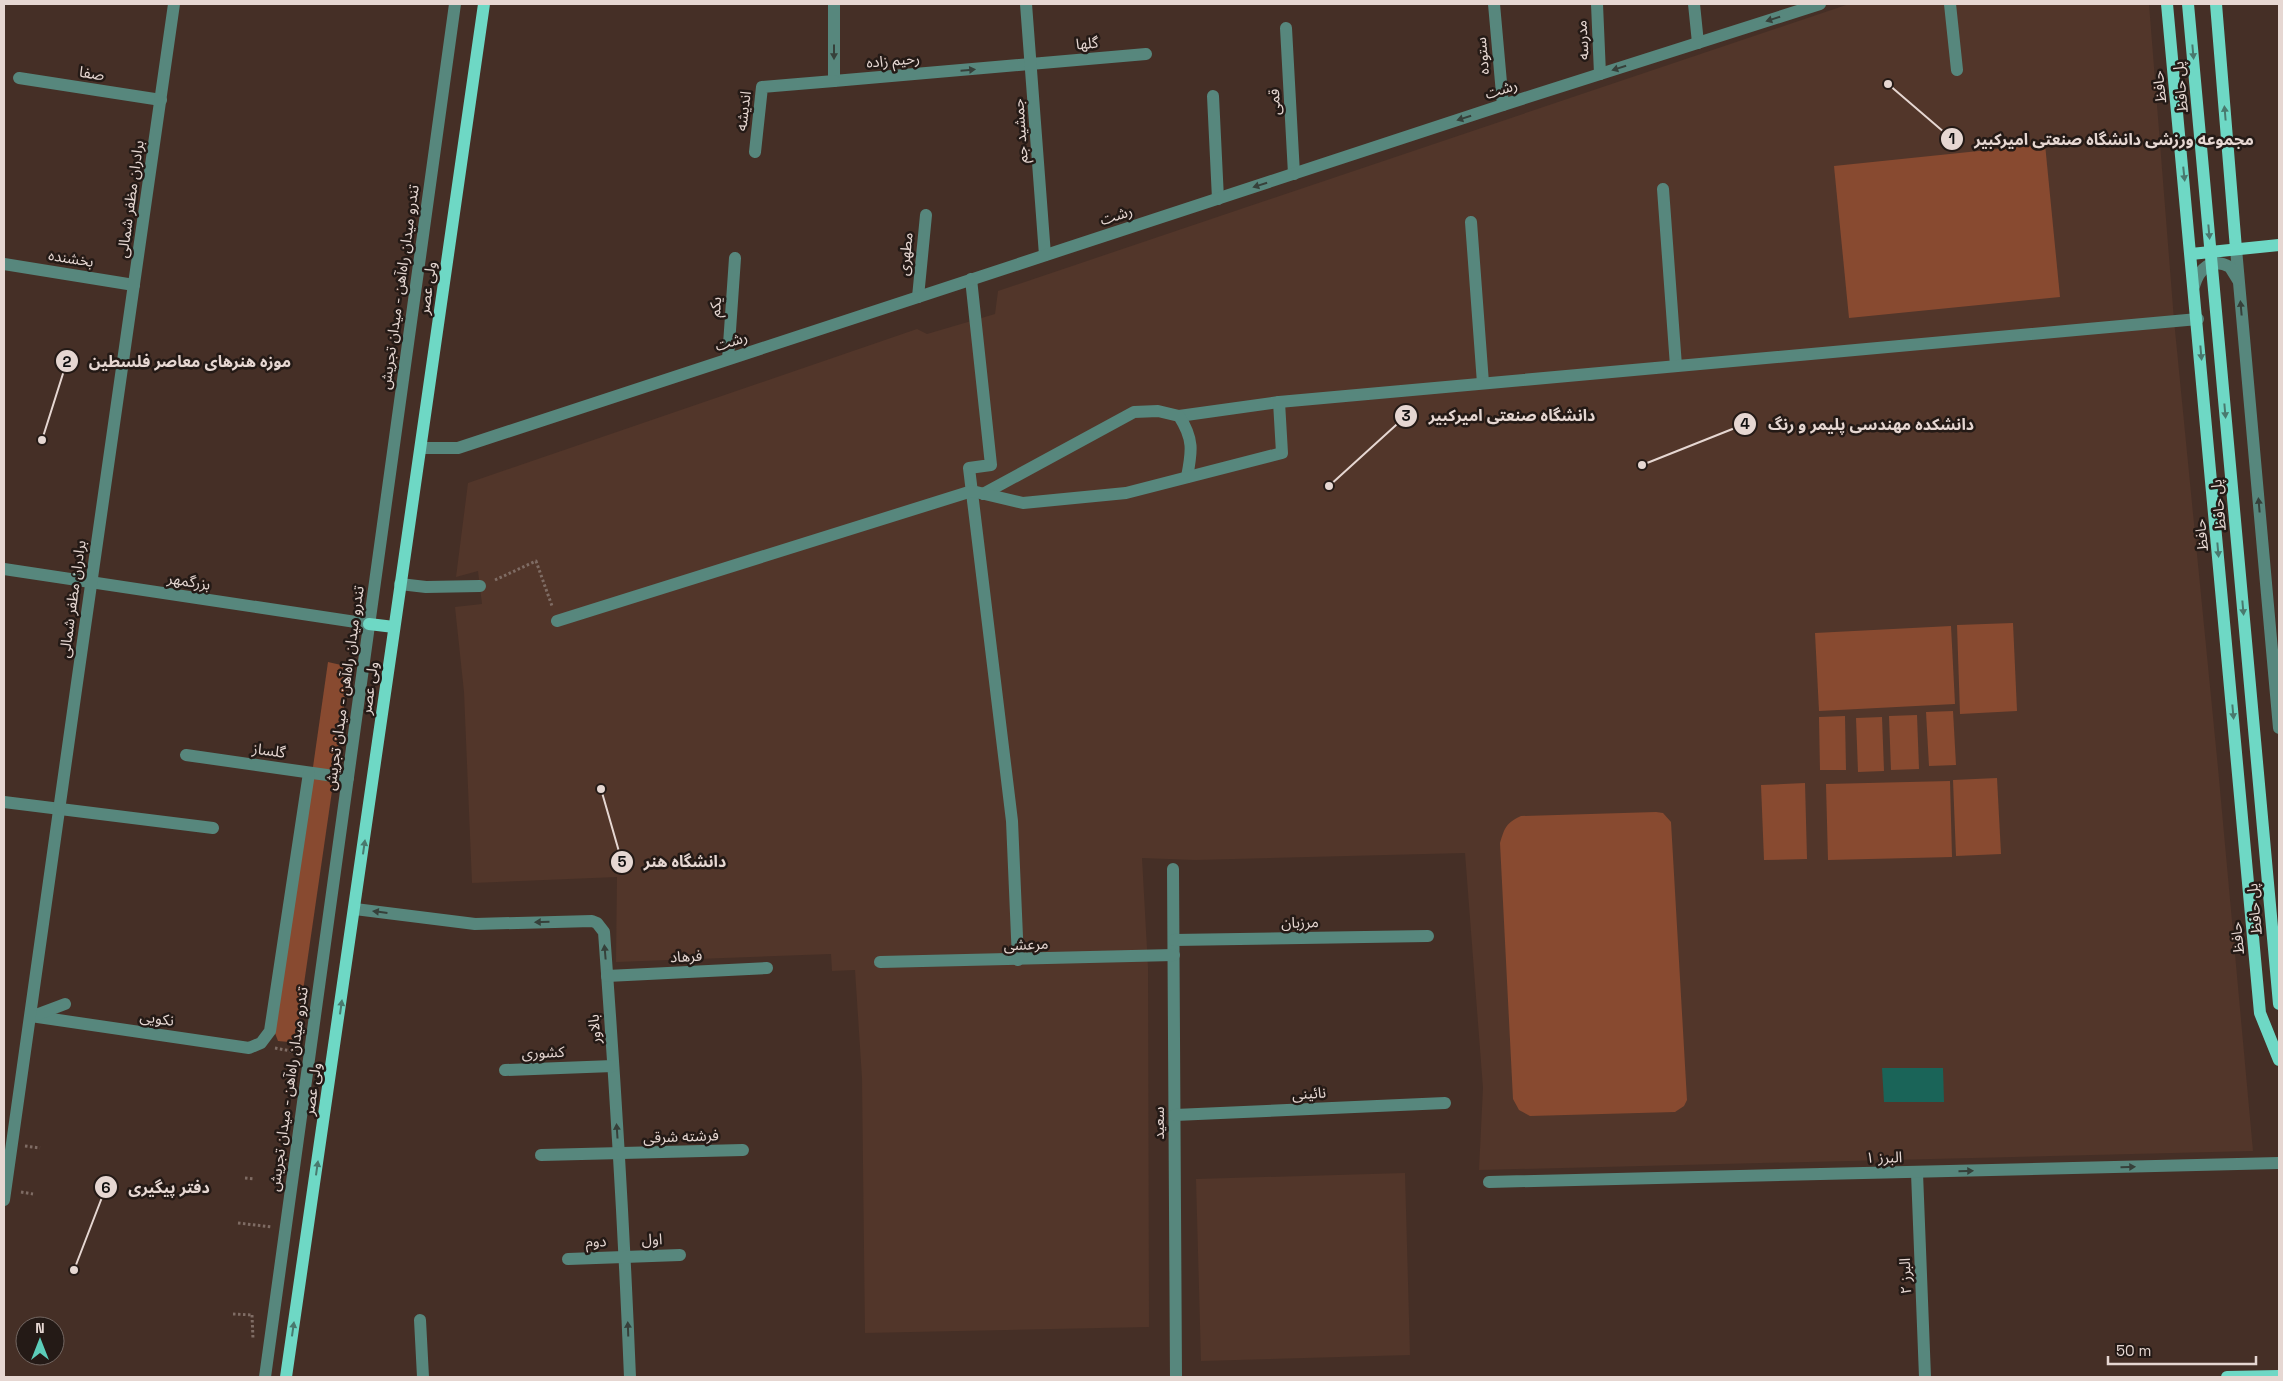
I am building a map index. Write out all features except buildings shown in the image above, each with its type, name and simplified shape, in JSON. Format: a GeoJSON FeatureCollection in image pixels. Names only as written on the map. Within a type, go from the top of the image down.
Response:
{"type":"FeatureCollection","features":[{"type":"Feature","properties":{"kind":"main road","name":"ولی عصر"},"geometry":{"type":"LineString","coordinates":[[286,1377],[484,4]]}},
{"type":"Feature","properties":{"kind":"main road","name":"حافظ"},"geometry":{"type":"LineString","coordinates":[[2167,4],[2198,319],[2260,1013],[2279,1060]]}},
{"type":"Feature","properties":{"kind":"main road","name":"پل حافظ"},"geometry":{"type":"LineString","coordinates":[[2188,4],[2279,1004]]}},
{"type":"Feature","properties":{"kind":"main road"},"geometry":{"type":"LineString","coordinates":[[2216,4],[2236,249]]}},
{"type":"Feature","properties":{"kind":"main road"},"geometry":{"type":"LineString","coordinates":[[2191,254],[2279,245]]}},
{"type":"Feature","properties":{"kind":"main road"},"geometry":{"type":"LineString","coordinates":[[369,624],[394,627]]}},
{"type":"Feature","properties":{"kind":"main road"},"geometry":{"type":"LineString","coordinates":[[2227,1377],[2279,1376]]}},
{"type":"Feature","properties":{"kind":"street","name":"برادران مظفر شمالی"},"geometry":{"type":"LineString","coordinates":[[4,1200],[31,1016],[58,808],[174,4]]}},
{"type":"Feature","properties":{"kind":"street","name":"تندرو میدان راه‌آهن - میدان تجریش"},"geometry":{"type":"LineString","coordinates":[[265,1377],[455,4]]}},
{"type":"Feature","properties":{"kind":"street"},"geometry":{"type":"LineString","coordinates":[[834,4],[834,81]]}},
{"type":"Feature","properties":{"kind":"street","name":"جمشید جم"},"geometry":{"type":"LineString","coordinates":[[1026,4],[1045,255]]}},
{"type":"Feature","properties":{"kind":"street","name":"ستوده"},"geometry":{"type":"LineString","coordinates":[[1494,4],[1503,106]]}},
{"type":"Feature","properties":{"kind":"street","name":"مدرسه"},"geometry":{"type":"LineString","coordinates":[[1597,4],[1600,74]]}},
{"type":"Feature","properties":{"kind":"street"},"geometry":{"type":"LineString","coordinates":[[1694,4],[1698,42]]}},
{"type":"Feature","properties":{"kind":"street","name":"رشت"},"geometry":{"type":"LineString","coordinates":[[421,448],[458,448],[1698,42],[1820,4]]}},
{"type":"Feature","properties":{"kind":"street"},"geometry":{"type":"LineString","coordinates":[[1950,4],[1957,70]]}},
{"type":"Feature","properties":{"kind":"street","name":"قمی"},"geometry":{"type":"LineString","coordinates":[[1286,28],[1294,174]]}},
{"type":"Feature","properties":{"kind":"street","name":"گلها"},"geometry":{"type":"LineString","coordinates":[[1031,64],[1146,54]]}},
{"type":"Feature","properties":{"kind":"street","name":"رحیم زاده"},"geometry":{"type":"LineString","coordinates":[[834,81],[1031,64]]}},
{"type":"Feature","properties":{"kind":"street","name":"صفا"},"geometry":{"type":"LineString","coordinates":[[18,78],[161,100]]}},
{"type":"Feature","properties":{"kind":"street","name":"اندیشه"},"geometry":{"type":"LineString","coordinates":[[755,152],[762,87],[834,81]]}},
{"type":"Feature","properties":{"kind":"street"},"geometry":{"type":"LineString","coordinates":[[1213,96],[1218,199]]}},
{"type":"Feature","properties":{"kind":"street"},"geometry":{"type":"LineString","coordinates":[[1663,189],[1676,366]]}},
{"type":"Feature","properties":{"kind":"street","name":"مطهری"},"geometry":{"type":"LineString","coordinates":[[918,297],[926,215]]}},
{"type":"Feature","properties":{"kind":"street"},"geometry":{"type":"LineString","coordinates":[[1471,222],[1483,383]]}},
{"type":"Feature","properties":{"kind":"street"},"geometry":{"type":"LineString","coordinates":[[2236,249],[2279,728]]}},
{"type":"Feature","properties":{"kind":"street","name":"یکم"},"geometry":{"type":"LineString","coordinates":[[728,359],[734,258]]}},
{"type":"Feature","properties":{"kind":"street"},"geometry":{"type":"LineString","coordinates":[[2194,286],[2197,276],[2203,268],[2216,263],[2230,267],[2239,282]]}},
{"type":"Feature","properties":{"kind":"street","name":"بخشنده"},"geometry":{"type":"LineString","coordinates":[[4,264],[134,285]]}},
{"type":"Feature","properties":{"kind":"street"},"geometry":{"type":"LineString","coordinates":[[970,280],[991,465],[969,468],[978,493],[1012,821],[1018,960]]}},
{"type":"Feature","properties":{"kind":"street"},"geometry":{"type":"LineString","coordinates":[[557,621],[978,493],[1134,412],[1158,411],[1179,416],[1280,402],[2198,319]]}},
{"type":"Feature","properties":{"kind":"street"},"geometry":{"type":"LineString","coordinates":[[978,493],[1023,503],[1126,493],[1282,454],[1280,402]]}},
{"type":"Feature","properties":{"kind":"street"},"geometry":{"type":"LineString","coordinates":[[1179,416],[1188,430],[1192,451],[1187,477]]}},
{"type":"Feature","properties":{"kind":"street","name":"بزرگمهر"},"geometry":{"type":"LineString","coordinates":[[4,569],[369,624]]}},
{"type":"Feature","properties":{"kind":"street"},"geometry":{"type":"LineString","coordinates":[[400,584],[426,588],[480,586]]}},
{"type":"Feature","properties":{"kind":"street","name":"گلساز"},"geometry":{"type":"LineString","coordinates":[[186,755],[348,778]]}},
{"type":"Feature","properties":{"kind":"street"},"geometry":{"type":"LineString","coordinates":[[258,1045],[266,1039],[270,1031],[309,773]]}},
{"type":"Feature","properties":{"kind":"street"},"geometry":{"type":"LineString","coordinates":[[4,802],[213,828]]}},
{"type":"Feature","properties":{"kind":"street","name":"سعید"},"geometry":{"type":"LineString","coordinates":[[1173,869],[1176,1377]]}},
{"type":"Feature","properties":{"kind":"street","name":"بالاور"},"geometry":{"type":"LineString","coordinates":[[355,909],[475,924],[592,921],[597,923],[604,932],[625,1256],[630,1377]]}},
{"type":"Feature","properties":{"kind":"street","name":"مرزبان"},"geometry":{"type":"LineString","coordinates":[[1174,940],[1428,936]]}},
{"type":"Feature","properties":{"kind":"street","name":"مرعشی"},"geometry":{"type":"LineString","coordinates":[[880,962],[1174,955]]}},
{"type":"Feature","properties":{"kind":"street","name":"فرهاد"},"geometry":{"type":"LineString","coordinates":[[607,976],[767,968]]}},
{"type":"Feature","properties":{"kind":"street"},"geometry":{"type":"LineString","coordinates":[[31,1016],[65,1004]]}},
{"type":"Feature","properties":{"kind":"street","name":"نکویی"},"geometry":{"type":"LineString","coordinates":[[31,1016],[249,1048],[258,1045]]}},
{"type":"Feature","properties":{"kind":"street","name":"کشوری"},"geometry":{"type":"LineString","coordinates":[[505,1070],[613,1066]]}},
{"type":"Feature","properties":{"kind":"street","name":"نائینی"},"geometry":{"type":"LineString","coordinates":[[1175,1115],[1445,1102]]}},
{"type":"Feature","properties":{"kind":"street","name":"فرشته شرقی"},"geometry":{"type":"LineString","coordinates":[[541,1155],[743,1150]]}},
{"type":"Feature","properties":{"kind":"street","name":"البرز ۱"},"geometry":{"type":"LineString","coordinates":[[1489,1182],[2279,1163]]}},
{"type":"Feature","properties":{"kind":"street","name":"البرز ۲"},"geometry":{"type":"LineString","coordinates":[[1917,1173],[1925,1377]]}},
{"type":"Feature","properties":{"kind":"street","name":"اول"},"geometry":{"type":"LineString","coordinates":[[625,1256],[680,1255]]}},
{"type":"Feature","properties":{"kind":"street","name":"دوم"},"geometry":{"type":"LineString","coordinates":[[568,1258],[625,1256]]}},
{"type":"Feature","properties":{"kind":"street"},"geometry":{"type":"LineString","coordinates":[[420,1320],[423,1377]]}},
{"type":"Feature","properties":{"kind":"path"},"geometry":{"type":"LineString","coordinates":[[480,586],[536,561],[557,621]]}},
{"type":"Feature","properties":{"kind":"path"},"geometry":{"type":"LineString","coordinates":[[258,1045],[309,1055]]}},
{"type":"Feature","properties":{"kind":"path"},"geometry":{"type":"LineString","coordinates":[[245,1178],[255,1179]]}},
{"type":"Feature","properties":{"kind":"path"},"geometry":{"type":"LineString","coordinates":[[238,1223],[247,1225]]}},
{"type":"Feature","properties":{"kind":"path"},"geometry":{"type":"LineString","coordinates":[[252,1315],[252,1326]]}},
{"type":"Feature","properties":{"kind":"shaded area"},"geometry":{"type":"Polygon","coordinates":[[[1849,4],[2149,4],[2174,320],[2253,1151],[1479,1170],[1483,1088],[1465,853],[1196,860],[1142,858],[1148,967],[1149,1327],[865,1333],[862,1078],[855,970],[832,971],[831,954],[616,962],[617,877],[472,883],[464,692],[455,607],[482,604],[478,571],[456,577],[468,483],[917,329],[927,334],[995,314],[998,291],[1849,4]]]}},
{"type":"Feature","properties":{"kind":"shaded area"},"geometry":{"type":"Polygon","coordinates":[[[2045,144],[2060,297],[1849,318],[1834,166],[2045,144]]]}},
{"type":"Feature","properties":{"kind":"shaded area"},"geometry":{"type":"Polygon","coordinates":[[[2013,623],[2017,711],[1960,714],[1957,625],[2013,623]]]}},
{"type":"Feature","properties":{"kind":"shaded area"},"geometry":{"type":"Polygon","coordinates":[[[1951,626],[1955,704],[1819,711],[1815,633],[1951,626]]]}},
{"type":"Feature","properties":{"kind":"shaded area"},"geometry":{"type":"Polygon","coordinates":[[[328,662],[350,667],[296,1039],[289,1042],[278,1041],[275,1033],[328,662]]]}},
{"type":"Feature","properties":{"kind":"shaded area"},"geometry":{"type":"Polygon","coordinates":[[[1953,711],[1956,765],[1929,766],[1926,712],[1953,711]]]}},
{"type":"Feature","properties":{"kind":"shaded area"},"geometry":{"type":"Polygon","coordinates":[[[1917,715],[1919,769],[1891,770],[1889,716],[1917,715]]]}},
{"type":"Feature","properties":{"kind":"shaded area"},"geometry":{"type":"Polygon","coordinates":[[[1845,716],[1846,770],[1820,770],[1819,717],[1845,716]]]}},
{"type":"Feature","properties":{"kind":"shaded area"},"geometry":{"type":"Polygon","coordinates":[[[1882,717],[1884,771],[1858,772],[1856,718],[1882,717]]]}},
{"type":"Feature","properties":{"kind":"shaded area"},"geometry":{"type":"Polygon","coordinates":[[[1997,778],[2001,854],[1956,856],[1953,780],[1997,778]]]}},
{"type":"Feature","properties":{"kind":"shaded area"},"geometry":{"type":"Polygon","coordinates":[[[1950,781],[1952,857],[1828,860],[1826,784],[1950,781]]]}},
{"type":"Feature","properties":{"kind":"shaded area"},"geometry":{"type":"Polygon","coordinates":[[[1805,783],[1807,859],[1764,860],[1761,785],[1805,783]]]}},
{"type":"Feature","properties":{"kind":"shaded area"},"geometry":{"type":"Polygon","coordinates":[[[1663,813],[1671,822],[1687,1100],[1684,1106],[1675,1112],[1530,1116],[1519,1110],[1513,1099],[1500,843],[1503,833],[1509,823],[1521,816],[1663,813]]]}},
{"type":"Feature","properties":{"kind":"shaded area"},"geometry":{"type":"Polygon","coordinates":[[[1405,1173],[1410,1355],[1201,1361],[1196,1179],[1405,1173]]]}},
{"type":"Feature","properties":{"kind":"water"},"geometry":{"type":"Polygon","coordinates":[[[1882,1068],[1943,1068],[1944,1102],[1884,1102],[1882,1068]]]}},
{"type":"Feature","properties":{"kind":"place","name":"مجموعه ورزشی دانشگاه صنعتی امیرکبیر"},"geometry":{"type":"Point","coordinates":[1888,84]}},
{"type":"Feature","properties":{"kind":"place","name":"موزه هنرهای معاصر فلسطین"},"geometry":{"type":"Point","coordinates":[42,440]}},
{"type":"Feature","properties":{"kind":"place","name":"دانشکده مهندسی پلیمر و رنگ"},"geometry":{"type":"Point","coordinates":[1642,465]}},
{"type":"Feature","properties":{"kind":"place","name":"دانشگاه صنعتی امیرکبیر"},"geometry":{"type":"Point","coordinates":[1329,486]}},
{"type":"Feature","properties":{"kind":"place","name":"دانشگاه هنر"},"geometry":{"type":"Point","coordinates":[601,789]}},
{"type":"Feature","properties":{"kind":"place","name":"دفتر پیگیری"},"geometry":{"type":"Point","coordinates":[74,1270]}}]}
